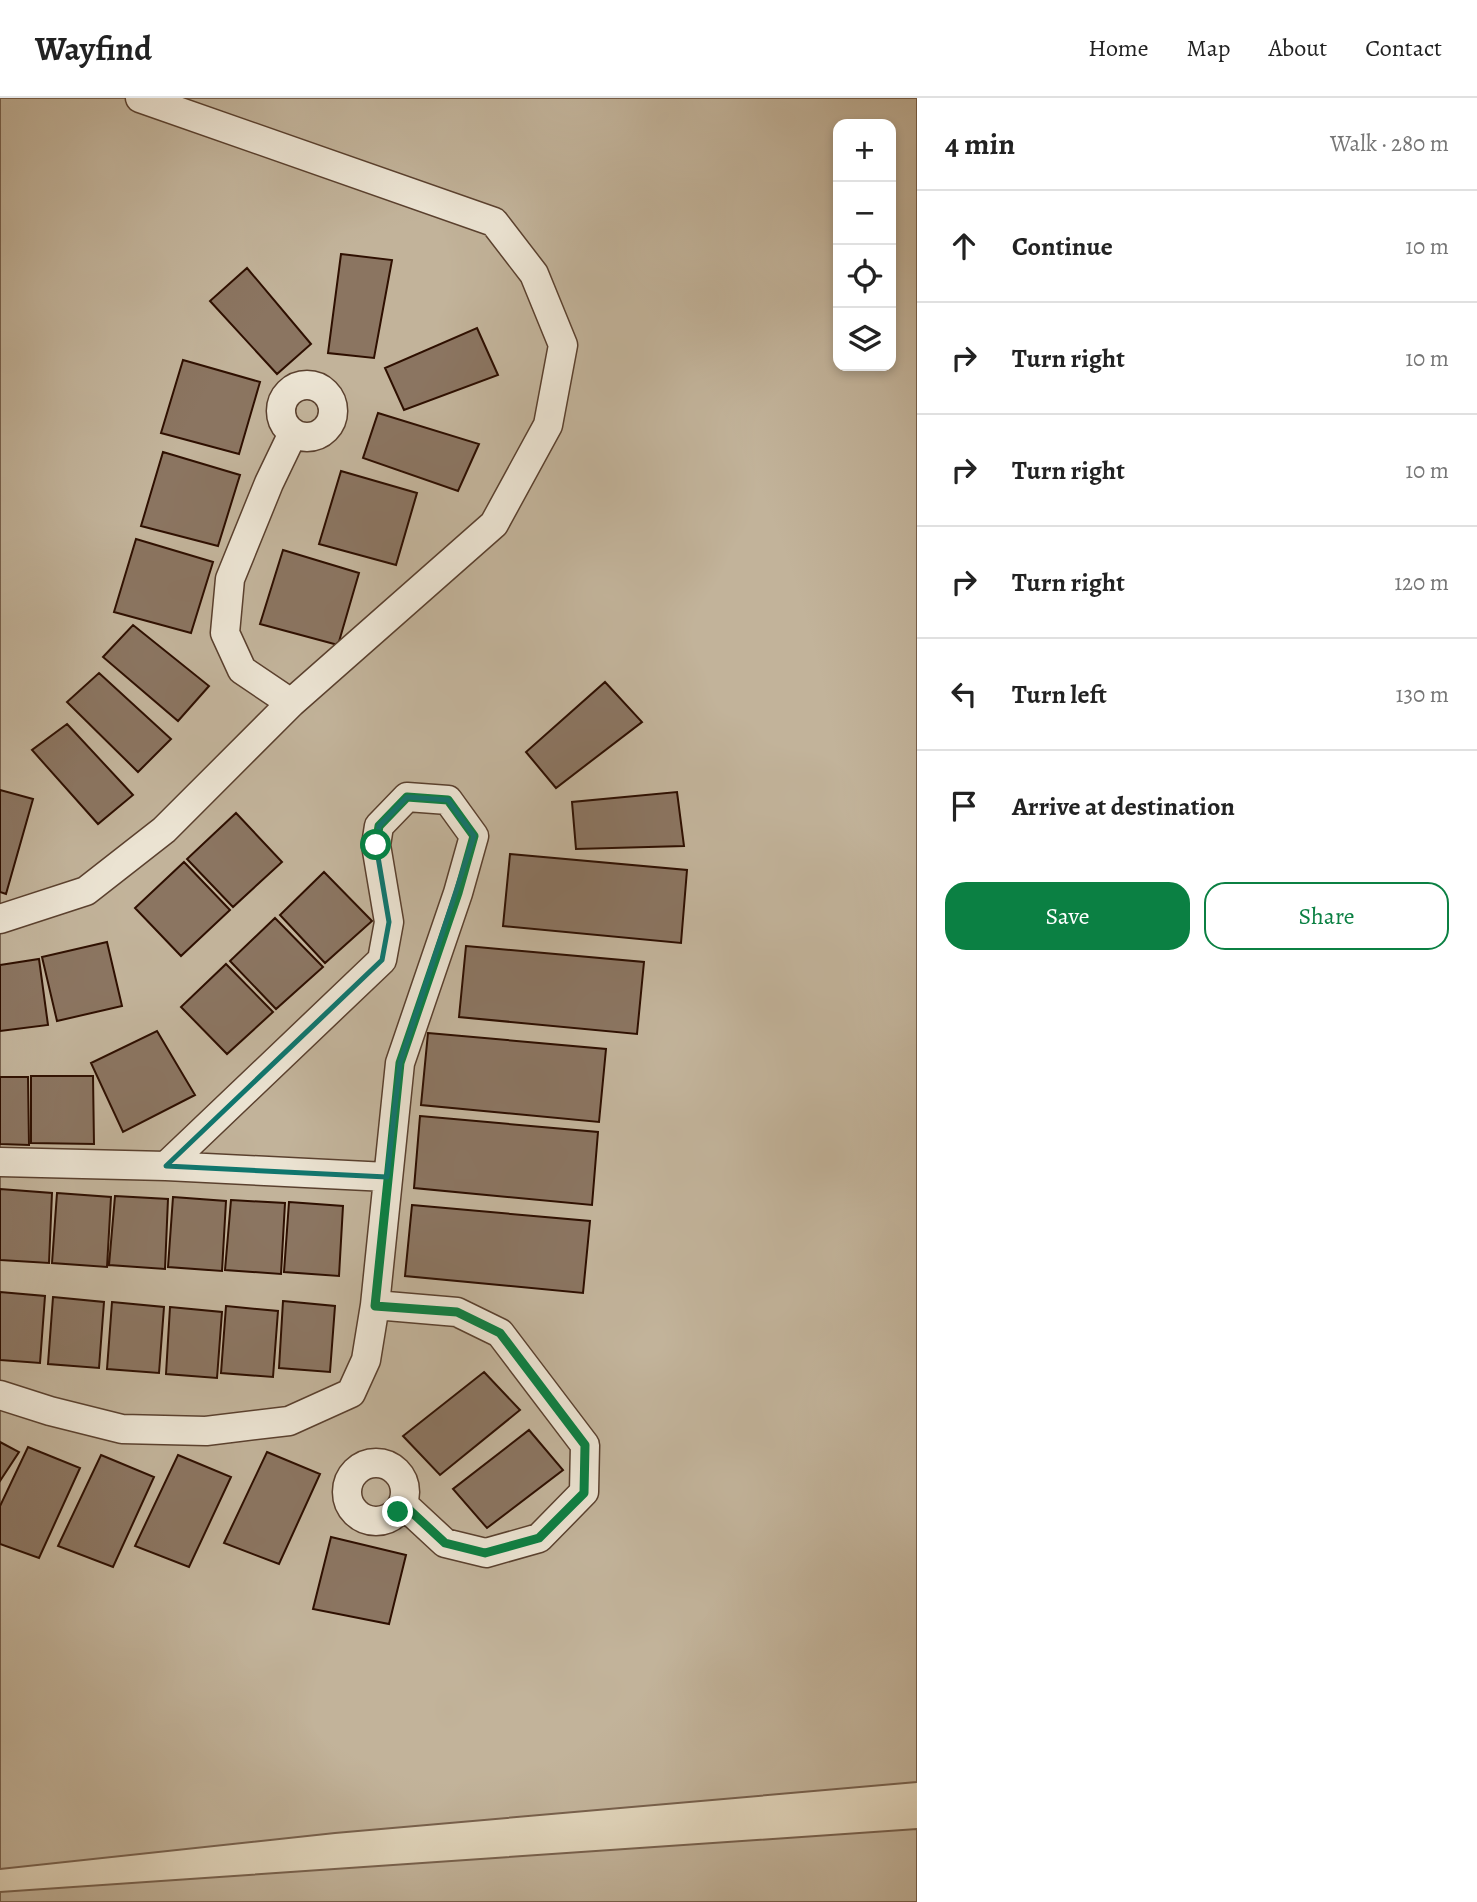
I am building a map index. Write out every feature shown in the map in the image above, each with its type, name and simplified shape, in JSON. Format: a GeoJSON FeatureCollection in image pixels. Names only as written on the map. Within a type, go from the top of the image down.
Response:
{"type":"FeatureCollection","features":[{"type":"Feature","properties":{"kind":"street"},"geometry":{"type":"LineString","coordinates":[[0,919],[86,891],[164,830],[291,703],[494,524],[548,425],[563,345],[534,275],[494,222],[140,98]]}},
{"type":"Feature","properties":{"kind":"street"},"geometry":{"type":"LineString","coordinates":[[291,703],[242,670],[225,633],[230,579],[269,483],[293,433]]}},
{"type":"Feature","properties":{"kind":"street"},"geometry":{"type":"LineString","coordinates":[[0,1395],[122,1429],[206,1431],[289,1421],[351,1393],[366,1360],[375,1306],[400,1063],[458,893],[474,836],[448,800],[407,797],[379,826],[376,845],[389,922],[382,960],[166,1166]]}},
{"type":"Feature","properties":{"kind":"street"},"geometry":{"type":"LineString","coordinates":[[0,1162],[166,1166],[387,1177]]}},
{"type":"Feature","properties":{"kind":"street"},"geometry":{"type":"LineString","coordinates":[[375,1306],[457,1312],[500,1333],[585,1445],[584,1493],[539,1538],[485,1553],[445,1543],[403,1504]]}},
{"type":"Feature","properties":{"kind":"highlighted area"},"geometry":{"type":"Polygon","coordinates":[[[407,797],[448,800],[474,836],[400,1063],[387,1177],[166,1166],[382,960],[389,922],[376,845],[379,826],[407,797]]]}},
{"type":"Feature","properties":{"kind":"shaded area"},"geometry":{"type":"Polygon","coordinates":[[[0,98],[917,98],[917,1782],[335,1833],[0,1869],[0,98]]]}},
{"type":"Feature","properties":{"kind":"shaded area"},"geometry":{"type":"Polygon","coordinates":[[[917,1829],[917,1902],[0,1902],[0,1892],[917,1829]]]}},
{"type":"Feature","properties":{"kind":"building"},"geometry":{"type":"Polygon","coordinates":[[[341,254],[392,260],[374,358],[328,353],[341,254]]]}},
{"type":"Feature","properties":{"kind":"building"},"geometry":{"type":"Polygon","coordinates":[[[247,268],[311,344],[277,374],[210,301],[247,268]]]}},
{"type":"Feature","properties":{"kind":"building"},"geometry":{"type":"Polygon","coordinates":[[[477,328],[498,375],[404,410],[385,368],[477,328]]]}},
{"type":"Feature","properties":{"kind":"building"},"geometry":{"type":"Polygon","coordinates":[[[183,360],[260,382],[239,454],[161,433],[183,360]]]}},
{"type":"Feature","properties":{"kind":"building"},"geometry":{"type":"Polygon","coordinates":[[[378,413],[479,444],[458,491],[363,458],[378,413]]]}},
{"type":"Feature","properties":{"kind":"building"},"geometry":{"type":"Polygon","coordinates":[[[163,452],[240,475],[218,546],[141,526],[163,452]]]}},
{"type":"Feature","properties":{"kind":"building"},"geometry":{"type":"Polygon","coordinates":[[[341,471],[417,493],[396,565],[319,544],[341,471]]]}},
{"type":"Feature","properties":{"kind":"building"},"geometry":{"type":"Polygon","coordinates":[[[136,539],[213,562],[191,633],[114,612],[136,539]]]}},
{"type":"Feature","properties":{"kind":"building"},"geometry":{"type":"Polygon","coordinates":[[[283,550],[359,573],[338,645],[260,624],[283,550]]]}},
{"type":"Feature","properties":{"kind":"building"},"geometry":{"type":"Polygon","coordinates":[[[133,625],[209,686],[178,721],[103,657],[133,625]]]}},
{"type":"Feature","properties":{"kind":"building"},"geometry":{"type":"Polygon","coordinates":[[[99,673],[171,739],[138,772],[67,702],[99,673]]]}},
{"type":"Feature","properties":{"kind":"building"},"geometry":{"type":"Polygon","coordinates":[[[605,682],[642,722],[556,788],[526,752],[605,682]]]}},
{"type":"Feature","properties":{"kind":"building"},"geometry":{"type":"Polygon","coordinates":[[[67,724],[133,795],[98,824],[32,750],[67,724]]]}},
{"type":"Feature","properties":{"kind":"building"},"geometry":{"type":"Polygon","coordinates":[[[0,790],[33,799],[6,894],[0,892],[0,790]]]}},
{"type":"Feature","properties":{"kind":"building"},"geometry":{"type":"Polygon","coordinates":[[[677,792],[684,846],[576,849],[572,802],[677,792]]]}},
{"type":"Feature","properties":{"kind":"building"},"geometry":{"type":"Polygon","coordinates":[[[236,813],[282,862],[233,907],[187,859],[236,813]]]}},
{"type":"Feature","properties":{"kind":"building"},"geometry":{"type":"Polygon","coordinates":[[[510,854],[687,870],[681,943],[503,926],[510,854]]]}},
{"type":"Feature","properties":{"kind":"building"},"geometry":{"type":"Polygon","coordinates":[[[184,862],[230,910],[181,956],[135,908],[184,862]]]}},
{"type":"Feature","properties":{"kind":"building"},"geometry":{"type":"Polygon","coordinates":[[[324,872],[372,921],[325,963],[280,915],[324,872]]]}},
{"type":"Feature","properties":{"kind":"building"},"geometry":{"type":"Polygon","coordinates":[[[275,918],[323,967],[276,1009],[230,961],[275,918]]]}},
{"type":"Feature","properties":{"kind":"building"},"geometry":{"type":"Polygon","coordinates":[[[107,942],[122,1006],[57,1021],[42,957],[107,942]]]}},
{"type":"Feature","properties":{"kind":"building"},"geometry":{"type":"Polygon","coordinates":[[[466,946],[644,962],[637,1034],[459,1017],[466,946]]]}},
{"type":"Feature","properties":{"kind":"building"},"geometry":{"type":"Polygon","coordinates":[[[39,959],[48,1025],[0,1031],[0,965],[39,959]]]}},
{"type":"Feature","properties":{"kind":"building"},"geometry":{"type":"Polygon","coordinates":[[[226,964],[273,1012],[227,1054],[181,1007],[226,964]]]}},
{"type":"Feature","properties":{"kind":"building"},"geometry":{"type":"Polygon","coordinates":[[[157,1031],[195,1095],[123,1132],[91,1063],[157,1031]]]}},
{"type":"Feature","properties":{"kind":"building"},"geometry":{"type":"Polygon","coordinates":[[[428,1033],[606,1049],[599,1122],[421,1105],[428,1033]]]}},
{"type":"Feature","properties":{"kind":"building"},"geometry":{"type":"Polygon","coordinates":[[[31,1076],[93,1076],[94,1144],[31,1143],[31,1076]]]}},
{"type":"Feature","properties":{"kind":"building"},"geometry":{"type":"Polygon","coordinates":[[[0,1077],[28,1077],[29,1145],[0,1144],[0,1077]]]}},
{"type":"Feature","properties":{"kind":"building"},"geometry":{"type":"Polygon","coordinates":[[[420,1116],[598,1132],[592,1205],[414,1188],[420,1116]]]}},
{"type":"Feature","properties":{"kind":"building"},"geometry":{"type":"Polygon","coordinates":[[[0,1189],[52,1193],[49,1263],[0,1260],[0,1189]]]}},
{"type":"Feature","properties":{"kind":"building"},"geometry":{"type":"Polygon","coordinates":[[[57,1193],[111,1197],[107,1267],[52,1263],[57,1193]]]}},
{"type":"Feature","properties":{"kind":"building"},"geometry":{"type":"Polygon","coordinates":[[[115,1196],[168,1199],[165,1269],[109,1265],[115,1196]]]}},
{"type":"Feature","properties":{"kind":"building"},"geometry":{"type":"Polygon","coordinates":[[[173,1197],[226,1201],[222,1271],[168,1267],[173,1197]]]}},
{"type":"Feature","properties":{"kind":"building"},"geometry":{"type":"Polygon","coordinates":[[[231,1200],[285,1203],[281,1274],[225,1270],[231,1200]]]}},
{"type":"Feature","properties":{"kind":"building"},"geometry":{"type":"Polygon","coordinates":[[[289,1202],[343,1206],[339,1276],[284,1272],[289,1202]]]}},
{"type":"Feature","properties":{"kind":"building"},"geometry":{"type":"Polygon","coordinates":[[[412,1205],[590,1221],[583,1293],[405,1276],[412,1205]]]}},
{"type":"Feature","properties":{"kind":"building"},"geometry":{"type":"Polygon","coordinates":[[[0,1292],[45,1296],[40,1363],[0,1360],[0,1292]]]}},
{"type":"Feature","properties":{"kind":"building"},"geometry":{"type":"Polygon","coordinates":[[[53,1297],[104,1302],[99,1368],[48,1364],[53,1297]]]}},
{"type":"Feature","properties":{"kind":"building"},"geometry":{"type":"Polygon","coordinates":[[[283,1301],[335,1306],[330,1372],[279,1368],[283,1301]]]}},
{"type":"Feature","properties":{"kind":"building"},"geometry":{"type":"Polygon","coordinates":[[[112,1302],[164,1307],[159,1373],[107,1369],[112,1302]]]}},
{"type":"Feature","properties":{"kind":"building"},"geometry":{"type":"Polygon","coordinates":[[[226,1306],[278,1311],[273,1377],[221,1373],[226,1306]]]}},
{"type":"Feature","properties":{"kind":"building"},"geometry":{"type":"Polygon","coordinates":[[[170,1307],[222,1312],[217,1378],[166,1374],[170,1307]]]}},
{"type":"Feature","properties":{"kind":"building"},"geometry":{"type":"Polygon","coordinates":[[[484,1372],[520,1410],[440,1475],[403,1436],[484,1372]]]}},
{"type":"Feature","properties":{"kind":"building"},"geometry":{"type":"Polygon","coordinates":[[[529,1430],[563,1470],[487,1528],[453,1489],[529,1430]]]}},
{"type":"Feature","properties":{"kind":"building"},"geometry":{"type":"Polygon","coordinates":[[[0,1442],[19,1452],[0,1481],[0,1442]]]}},
{"type":"Feature","properties":{"kind":"building"},"geometry":{"type":"Polygon","coordinates":[[[28,1447],[80,1468],[39,1558],[0,1544],[0,1506],[28,1447]]]}},
{"type":"Feature","properties":{"kind":"building"},"geometry":{"type":"Polygon","coordinates":[[[267,1452],[320,1474],[279,1564],[224,1543],[267,1452]]]}},
{"type":"Feature","properties":{"kind":"building"},"geometry":{"type":"Polygon","coordinates":[[[101,1455],[154,1477],[113,1567],[58,1546],[101,1455]]]}},
{"type":"Feature","properties":{"kind":"building"},"geometry":{"type":"Polygon","coordinates":[[[178,1455],[231,1477],[189,1567],[135,1546],[178,1455]]]}},
{"type":"Feature","properties":{"kind":"building"},"geometry":{"type":"Polygon","coordinates":[[[331,1537],[406,1555],[389,1624],[313,1609],[331,1537]]]}},
{"type":"Feature","properties":{"kind":"route"},"geometry":{"type":"LineString","coordinates":[[376,845],[379,826],[407,797],[448,800],[474,836],[458,893],[400,1063],[375,1306],[457,1312],[500,1333],[585,1445],[584,1493],[539,1538],[485,1553],[445,1543],[403,1504],[398,1512]]}}]}
